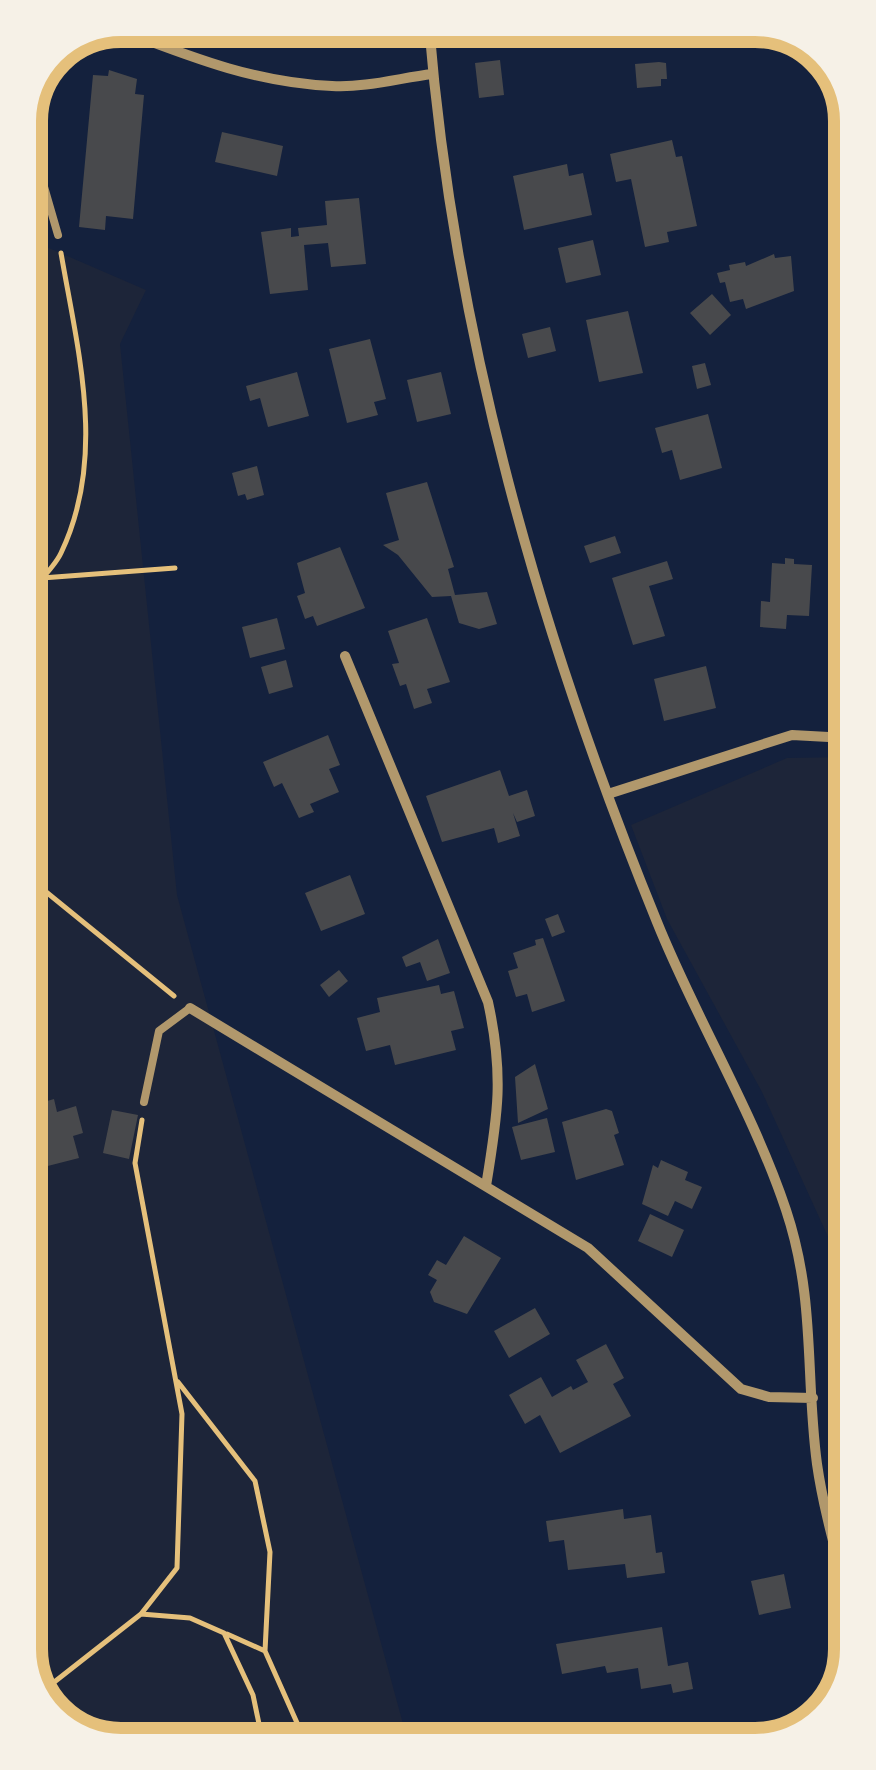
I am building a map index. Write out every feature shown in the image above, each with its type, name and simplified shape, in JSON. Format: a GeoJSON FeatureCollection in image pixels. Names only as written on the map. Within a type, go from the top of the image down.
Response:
{"type":"FeatureCollection","features":[{"type":"Feature","properties":{"kind":"street"},"geometry":{"type":"LineString","coordinates":[[162,43],[201,62],[282,81],[336,87],[432,74]]}},
{"type":"Feature","properties":{"kind":"street"},"geometry":{"type":"LineString","coordinates":[[429,43],[462,281],[493,430],[564,678],[690,1003],[784,1206],[804,1268],[818,1464],[834,1535]]}},
{"type":"Feature","properties":{"kind":"street"},"geometry":{"type":"LineString","coordinates":[[345,656],[488,1002],[499,1053],[500,1098],[486,1186]]}},
{"type":"Feature","properties":{"kind":"street"},"geometry":{"type":"LineString","coordinates":[[608,794],[792,735],[834,737]]}},
{"type":"Feature","properties":{"kind":"street"},"geometry":{"type":"LineString","coordinates":[[190,1008],[588,1248],[741,1388],[769,1396],[813,1398]]}},
{"type":"Feature","properties":{"kind":"lane"},"geometry":{"type":"LineString","coordinates":[[43,183],[58,235]]}},
{"type":"Feature","properties":{"kind":"lane"},"geometry":{"type":"LineString","coordinates":[[144,1102],[159,1030],[190,1008]]}},
{"type":"Feature","properties":{"kind":"path"},"geometry":{"type":"LineString","coordinates":[[43,577],[60,556],[84,484],[86,402],[58,235]]}},
{"type":"Feature","properties":{"kind":"path"},"geometry":{"type":"LineString","coordinates":[[43,578],[175,568]]}},
{"type":"Feature","properties":{"kind":"path"},"geometry":{"type":"LineString","coordinates":[[42,890],[190,1008]]}},
{"type":"Feature","properties":{"kind":"path"},"geometry":{"type":"LineString","coordinates":[[51,1684],[141,1614],[177,1568],[182,1414],[135,1163],[144,1102]]}},
{"type":"Feature","properties":{"kind":"path"},"geometry":{"type":"LineString","coordinates":[[174,1378],[254,1481],[270,1552],[264,1651],[299,1727]]}},
{"type":"Feature","properties":{"kind":"path"},"geometry":{"type":"LineString","coordinates":[[141,1614],[190,1618],[264,1651]]}},
{"type":"Feature","properties":{"kind":"path"},"geometry":{"type":"LineString","coordinates":[[224,1633],[252,1695],[259,1727]]}},
{"type":"Feature","properties":{"kind":"shaded area"},"geometry":{"type":"Polygon","coordinates":[[[43,245],[146,290],[120,344],[177,895],[404,1727],[116,1727],[96,1723],[62,1701],[44,1664],[43,245]]]}},
{"type":"Feature","properties":{"kind":"shaded area"},"geometry":{"type":"Polygon","coordinates":[[[834,757],[834,1250],[762,1092],[667,919],[631,825],[787,758],[834,757]]]}},
{"type":"Feature","properties":{"kind":"building"},"geometry":{"type":"Polygon","coordinates":[[[500,60],[504,95],[479,98],[475,63],[500,60]]]}},
{"type":"Feature","properties":{"kind":"building"},"geometry":{"type":"Polygon","coordinates":[[[666,63],[667,79],[661,79],[661,86],[637,88],[635,64],[666,63]]]}},
{"type":"Feature","properties":{"kind":"building"},"geometry":{"type":"Polygon","coordinates":[[[109,70],[137,79],[135,94],[144,95],[133,219],[106,216],[105,230],[79,227],[93,75],[108,76],[109,70]]]}},
{"type":"Feature","properties":{"kind":"building"},"geometry":{"type":"Polygon","coordinates":[[[222,132],[283,146],[277,176],[215,162],[222,132]]]}},
{"type":"Feature","properties":{"kind":"building"},"geometry":{"type":"Polygon","coordinates":[[[672,140],[676,157],[682,156],[697,226],[667,232],[669,242],[645,247],[631,179],[616,182],[610,154],[672,140]]]}},
{"type":"Feature","properties":{"kind":"building"},"geometry":{"type":"Polygon","coordinates":[[[567,164],[569,176],[583,173],[592,215],[524,230],[513,176],[567,164]]]}},
{"type":"Feature","properties":{"kind":"building"},"geometry":{"type":"Polygon","coordinates":[[[359,198],[366,264],[331,267],[328,243],[304,245],[308,290],[270,294],[261,232],[291,228],[291,237],[299,236],[298,228],[327,225],[325,201],[359,198]]]}},
{"type":"Feature","properties":{"kind":"building"},"geometry":{"type":"Polygon","coordinates":[[[593,240],[601,275],[566,283],[558,248],[593,240]]]}},
{"type":"Feature","properties":{"kind":"building"},"geometry":{"type":"Polygon","coordinates":[[[774,254],[775,258],[791,256],[794,291],[746,309],[743,299],[730,302],[725,282],[720,283],[717,273],[730,270],[729,265],[745,262],[746,266],[774,254]]]}},
{"type":"Feature","properties":{"kind":"building"},"geometry":{"type":"Polygon","coordinates":[[[712,294],[731,315],[710,335],[690,313],[712,294]]]}},
{"type":"Feature","properties":{"kind":"building"},"geometry":{"type":"Polygon","coordinates":[[[628,311],[643,373],[599,382],[586,320],[628,311]]]}},
{"type":"Feature","properties":{"kind":"building"},"geometry":{"type":"Polygon","coordinates":[[[550,327],[556,351],[528,358],[522,334],[550,327]]]}},
{"type":"Feature","properties":{"kind":"building"},"geometry":{"type":"Polygon","coordinates":[[[370,339],[386,399],[374,402],[378,415],[347,423],[329,349],[370,339]]]}},
{"type":"Feature","properties":{"kind":"building"},"geometry":{"type":"Polygon","coordinates":[[[705,363],[711,385],[697,389],[692,366],[705,363]]]}},
{"type":"Feature","properties":{"kind":"building"},"geometry":{"type":"Polygon","coordinates":[[[297,372],[309,416],[268,427],[260,398],[250,401],[246,386],[297,372]]]}},
{"type":"Feature","properties":{"kind":"building"},"geometry":{"type":"Polygon","coordinates":[[[441,372],[451,414],[417,422],[407,380],[441,372]]]}},
{"type":"Feature","properties":{"kind":"building"},"geometry":{"type":"Polygon","coordinates":[[[708,414],[722,468],[680,480],[672,450],[662,453],[655,428],[708,414]]]}},
{"type":"Feature","properties":{"kind":"building"},"geometry":{"type":"Polygon","coordinates":[[[257,466],[264,495],[247,500],[245,494],[238,496],[232,473],[257,466]]]}},
{"type":"Feature","properties":{"kind":"building"},"geometry":{"type":"Polygon","coordinates":[[[427,482],[454,567],[448,569],[455,595],[487,592],[497,624],[479,629],[459,623],[451,596],[432,597],[398,555],[383,545],[399,540],[386,493],[427,482]]]}},
{"type":"Feature","properties":{"kind":"building"},"geometry":{"type":"Polygon","coordinates":[[[615,536],[621,553],[590,563],[584,546],[615,536]]]}},
{"type":"Feature","properties":{"kind":"building"},"geometry":{"type":"Polygon","coordinates":[[[340,547],[365,608],[317,626],[313,616],[305,619],[297,596],[305,593],[297,563],[340,547]]]}},
{"type":"Feature","properties":{"kind":"building"},"geometry":{"type":"Polygon","coordinates":[[[785,558],[794,559],[794,564],[812,565],[809,616],[787,615],[786,629],[760,627],[761,601],[770,602],[772,563],[785,564],[785,558]]]}},
{"type":"Feature","properties":{"kind":"building"},"geometry":{"type":"Polygon","coordinates":[[[667,561],[673,579],[649,586],[665,636],[633,645],[612,578],[667,561]]]}},
{"type":"Feature","properties":{"kind":"building"},"geometry":{"type":"Polygon","coordinates":[[[277,618],[285,649],[250,658],[242,627],[277,618]]]}},
{"type":"Feature","properties":{"kind":"building"},"geometry":{"type":"Polygon","coordinates":[[[427,618],[450,682],[427,689],[432,703],[414,709],[406,684],[400,686],[392,664],[399,663],[388,631],[427,618]]]}},
{"type":"Feature","properties":{"kind":"building"},"geometry":{"type":"Polygon","coordinates":[[[286,660],[293,687],[269,694],[261,667],[286,660]]]}},
{"type":"Feature","properties":{"kind":"building"},"geometry":{"type":"Polygon","coordinates":[[[706,666],[716,708],[664,721],[654,679],[706,666]]]}},
{"type":"Feature","properties":{"kind":"building"},"geometry":{"type":"Polygon","coordinates":[[[328,735],[340,765],[329,769],[339,792],[310,804],[314,812],[299,818],[282,783],[274,787],[263,762],[328,735]]]}},
{"type":"Feature","properties":{"kind":"building"},"geometry":{"type":"Polygon","coordinates":[[[500,770],[509,796],[527,790],[535,816],[517,822],[513,813],[520,836],[498,843],[494,828],[442,842],[426,796],[500,770]]]}},
{"type":"Feature","properties":{"kind":"building"},"geometry":{"type":"Polygon","coordinates":[[[350,875],[365,914],[321,931],[305,893],[350,875]]]}},
{"type":"Feature","properties":{"kind":"building"},"geometry":{"type":"Polygon","coordinates":[[[558,914],[565,932],[552,937],[545,919],[558,914]]]}},
{"type":"Feature","properties":{"kind":"building"},"geometry":{"type":"Polygon","coordinates":[[[543,938],[565,1001],[532,1012],[527,994],[516,997],[508,971],[518,968],[513,953],[536,945],[535,940],[543,938]]]}},
{"type":"Feature","properties":{"kind":"building"},"geometry":{"type":"Polygon","coordinates":[[[438,939],[450,973],[427,981],[420,962],[406,967],[402,957],[438,939]]]}},
{"type":"Feature","properties":{"kind":"building"},"geometry":{"type":"Polygon","coordinates":[[[339,970],[348,981],[329,997],[320,985],[339,970]]]}},
{"type":"Feature","properties":{"kind":"building"},"geometry":{"type":"Polygon","coordinates":[[[439,985],[441,994],[454,991],[464,1028],[451,1031],[456,1050],[395,1065],[390,1045],[366,1051],[357,1018],[380,1012],[377,998],[439,985]]]}},
{"type":"Feature","properties":{"kind":"building"},"geometry":{"type":"Polygon","coordinates":[[[535,1064],[548,1109],[518,1123],[515,1077],[535,1064]]]}},
{"type":"Feature","properties":{"kind":"building"},"geometry":{"type":"Polygon","coordinates":[[[54,1099],[57,1112],[76,1106],[83,1133],[73,1136],[79,1158],[42,1167],[42,1102],[54,1099]]]}},
{"type":"Feature","properties":{"kind":"building"},"geometry":{"type":"Polygon","coordinates":[[[606,1109],[612,1111],[619,1133],[614,1135],[624,1165],[576,1180],[562,1122],[606,1109]]]}},
{"type":"Feature","properties":{"kind":"building"},"geometry":{"type":"Polygon","coordinates":[[[112,1110],[138,1115],[129,1159],[103,1153],[112,1110]]]}},
{"type":"Feature","properties":{"kind":"building"},"geometry":{"type":"Polygon","coordinates":[[[547,1118],[555,1152],[521,1160],[512,1127],[547,1118]]]}},
{"type":"Feature","properties":{"kind":"building"},"geometry":{"type":"Polygon","coordinates":[[[661,1160],[688,1172],[685,1180],[702,1187],[692,1209],[675,1201],[668,1216],[642,1204],[653,1165],[658,1168],[661,1160]]]}},
{"type":"Feature","properties":{"kind":"building"},"geometry":{"type":"Polygon","coordinates":[[[650,1214],[684,1230],[672,1257],[638,1241],[650,1214]]]}},
{"type":"Feature","properties":{"kind":"building"},"geometry":{"type":"Polygon","coordinates":[[[464,1236],[501,1258],[467,1314],[434,1302],[430,1292],[437,1280],[428,1275],[437,1260],[446,1265],[464,1236]]]}},
{"type":"Feature","properties":{"kind":"building"},"geometry":{"type":"Polygon","coordinates":[[[535,1308],[550,1334],[509,1358],[494,1331],[535,1308]]]}},
{"type":"Feature","properties":{"kind":"building"},"geometry":{"type":"Polygon","coordinates":[[[606,1344],[624,1378],[613,1384],[631,1416],[560,1453],[540,1415],[525,1424],[509,1395],[541,1377],[552,1397],[571,1386],[573,1390],[588,1382],[576,1360],[606,1344]]]}},
{"type":"Feature","properties":{"kind":"building"},"geometry":{"type":"Polygon","coordinates":[[[623,1509],[624,1519],[651,1515],[656,1553],[662,1552],[665,1573],[627,1578],[625,1564],[568,1570],[564,1540],[549,1542],[546,1521],[623,1509]]]}},
{"type":"Feature","properties":{"kind":"building"},"geometry":{"type":"Polygon","coordinates":[[[784,1574],[791,1608],[759,1615],[751,1581],[784,1574]]]}},
{"type":"Feature","properties":{"kind":"building"},"geometry":{"type":"Polygon","coordinates":[[[662,1627],[668,1666],[688,1662],[693,1689],[673,1693],[671,1684],[641,1689],[638,1668],[607,1673],[605,1666],[562,1674],[556,1644],[662,1627]]]}}]}
